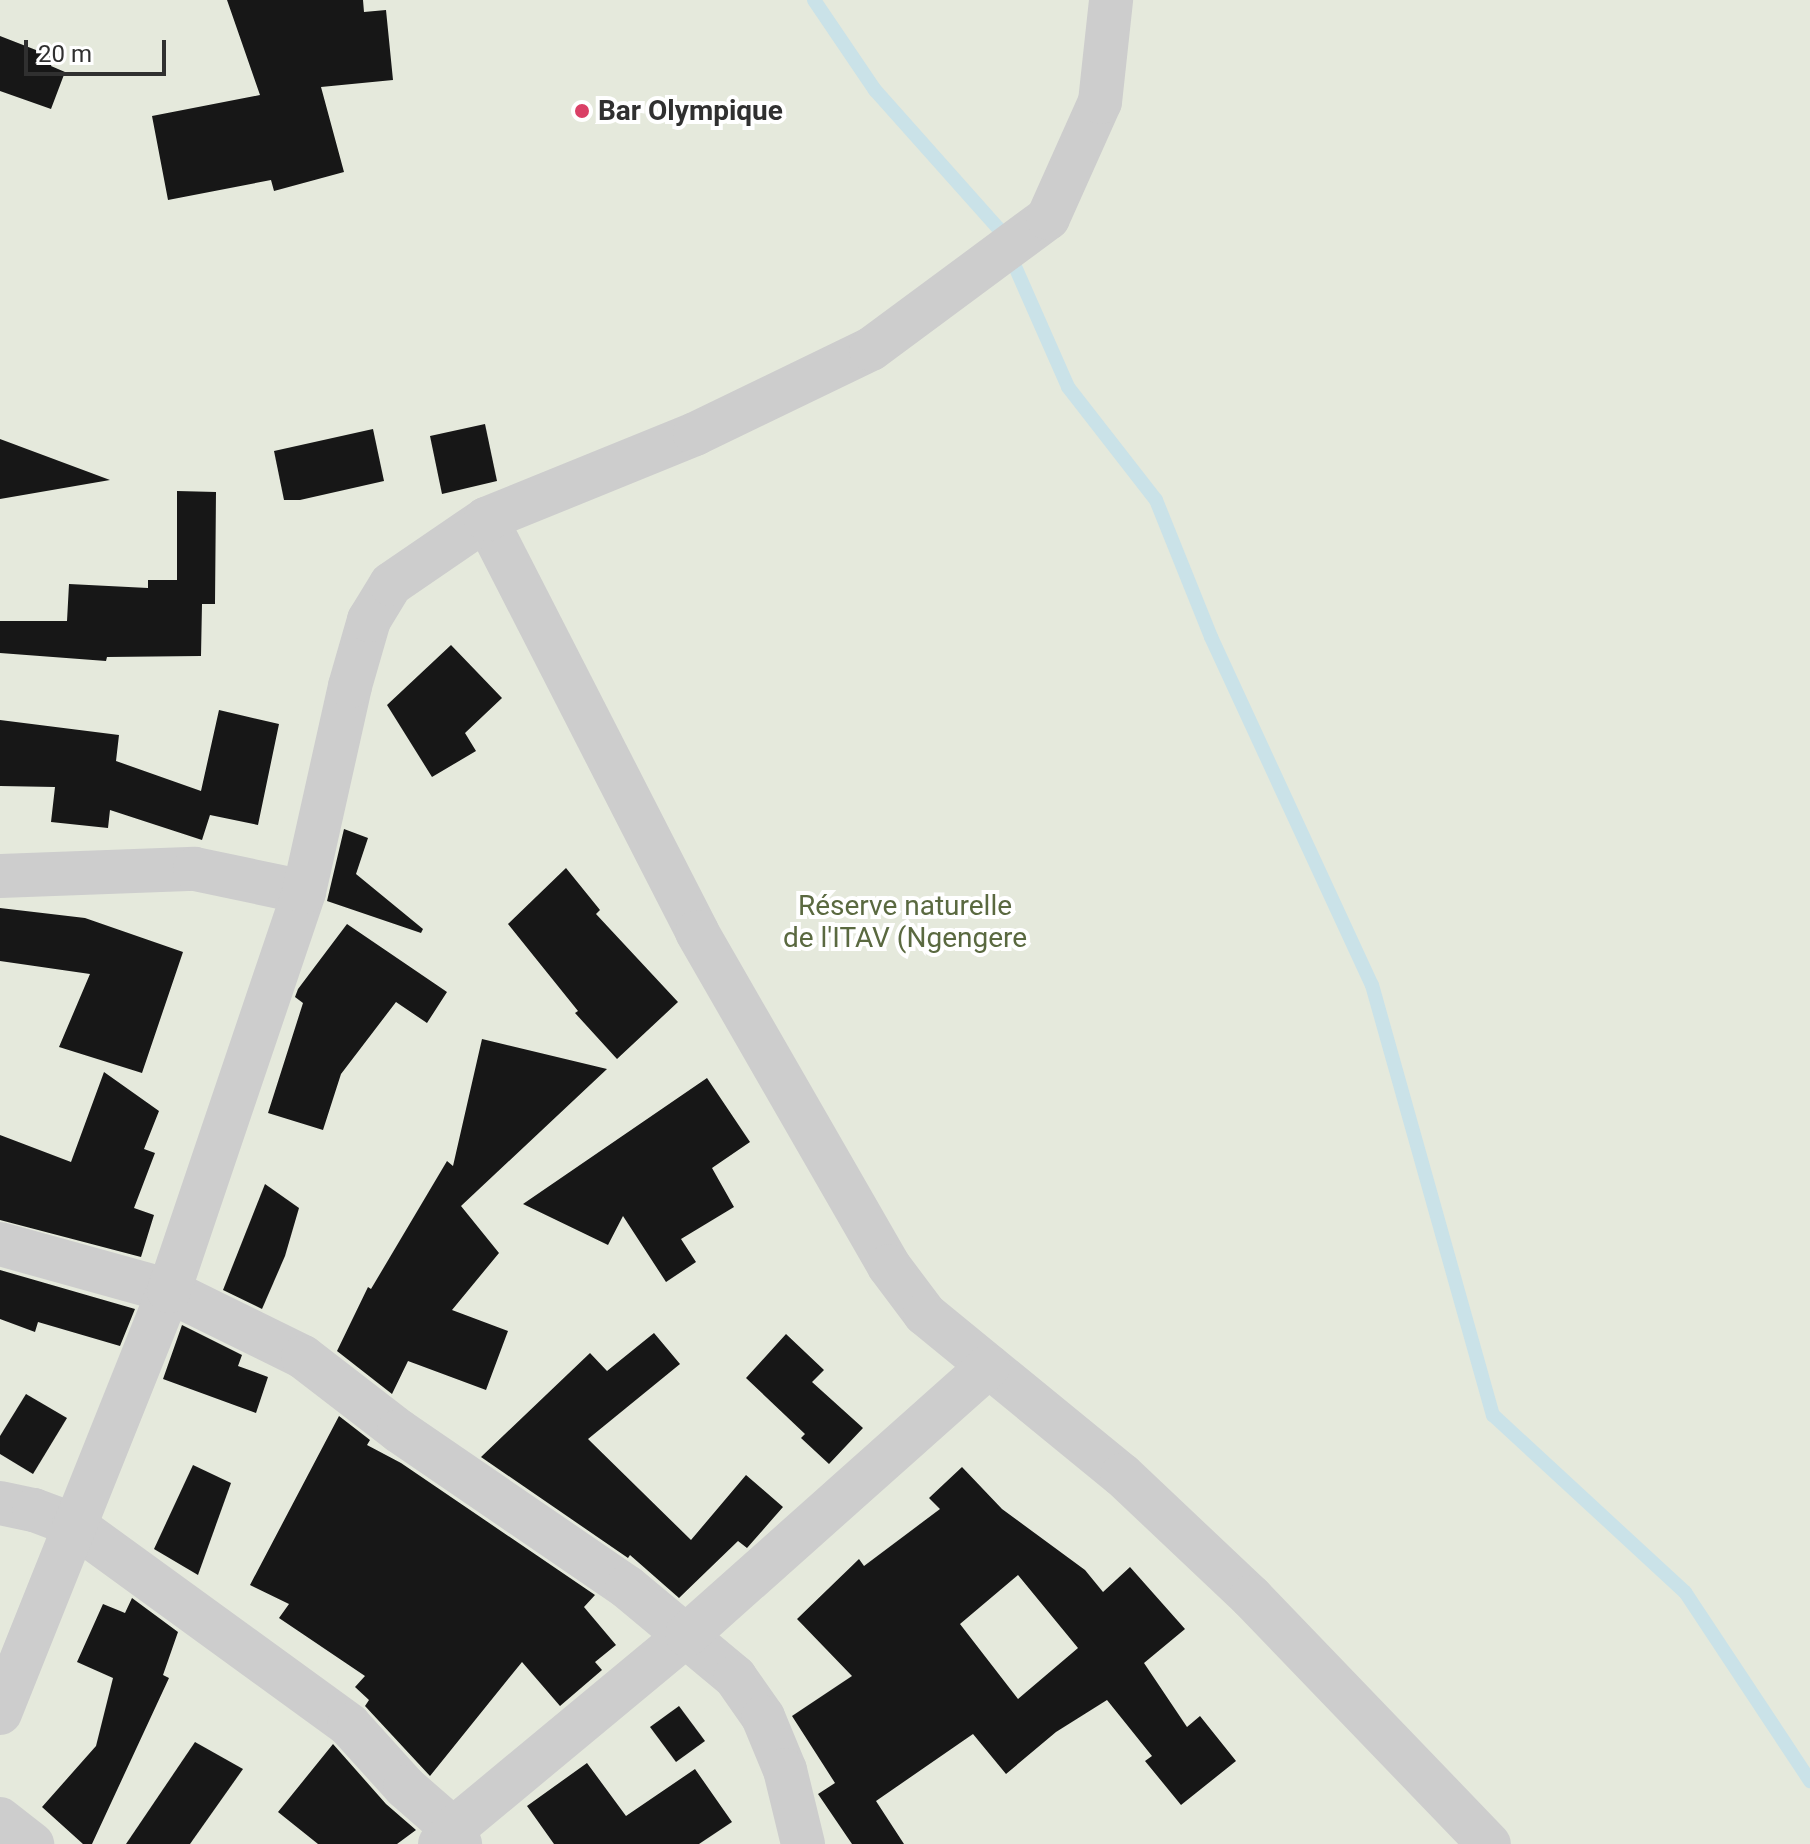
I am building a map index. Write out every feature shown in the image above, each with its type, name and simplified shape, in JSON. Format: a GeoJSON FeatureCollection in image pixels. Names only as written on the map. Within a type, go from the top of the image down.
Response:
{"type":"FeatureCollection","features":[{"type":"Feature","properties":{"kind":"street"},"geometry":{"type":"LineString","coordinates":[[0,1713],[169,1291],[304,892],[350,686],[369,620],[391,584],[486,519],[695,434],[871,349],[1048,218],[1100,102],[1111,0]]}},
{"type":"Feature","properties":{"kind":"street"},"geometry":{"type":"LineString","coordinates":[[486,519],[697,932],[889,1266],[925,1314],[1122,1475],[1251,1597],[1489,1844]]}},
{"type":"Feature","properties":{"kind":"street"},"geometry":{"type":"LineString","coordinates":[[0,876],[195,869],[304,892]]}},
{"type":"Feature","properties":{"kind":"street"},"geometry":{"type":"LineString","coordinates":[[0,1244],[169,1291],[303,1357],[399,1431],[627,1587],[735,1677],[763,1717],[785,1770],[803,1844]]}},
{"type":"Feature","properties":{"kind":"street"},"geometry":{"type":"LineString","coordinates":[[0,1503],[34,1510],[74,1525],[349,1725],[451,1839],[687,1635],[989,1366]]}},
{"type":"Feature","properties":{"kind":"street"},"geometry":{"type":"LineString","coordinates":[[0,1819],[32,1844]]}},
{"type":"Feature","properties":{"kind":"green space","name":"Réserve naturelle de l'ITAV (Ngengere"},"geometry":{"type":"Polygon","coordinates":[[[0,0],[1810,0],[1810,1844],[0,1844],[0,0]]]}},
{"type":"Feature","properties":{"kind":"building"},"geometry":{"type":"Polygon","coordinates":[[[227,0],[363,0],[364,12],[386,10],[393,80],[321,87],[344,172],[274,191],[271,180],[168,200],[152,116],[260,95],[227,0]]]}},
{"type":"Feature","properties":{"kind":"building"},"geometry":{"type":"Polygon","coordinates":[[[0,36],[54,57],[51,66],[65,72],[51,109],[0,91],[0,36]]]}},
{"type":"Feature","properties":{"kind":"building"},"geometry":{"type":"Polygon","coordinates":[[[485,424],[497,481],[442,494],[430,436],[485,424]]]}},
{"type":"Feature","properties":{"kind":"building"},"geometry":{"type":"Polygon","coordinates":[[[373,429],[384,481],[300,500],[284,500],[274,451],[373,429]]]}},
{"type":"Feature","properties":{"kind":"building"},"geometry":{"type":"Polygon","coordinates":[[[0,439],[110,480],[0,499],[0,439]]]}},
{"type":"Feature","properties":{"kind":"building"},"geometry":{"type":"Polygon","coordinates":[[[177,491],[216,492],[215,604],[202,604],[201,656],[107,657],[106,661],[0,653],[0,621],[67,621],[69,584],[148,588],[148,580],[177,580],[177,491]]]}},
{"type":"Feature","properties":{"kind":"building"},"geometry":{"type":"Polygon","coordinates":[[[451,645],[502,698],[465,733],[476,751],[432,777],[387,705],[451,645]]]}},
{"type":"Feature","properties":{"kind":"building"},"geometry":{"type":"Polygon","coordinates":[[[219,710],[279,724],[258,825],[210,815],[202,840],[110,810],[108,828],[51,822],[55,787],[0,786],[0,720],[119,735],[116,761],[201,791],[219,710]]]}},
{"type":"Feature","properties":{"kind":"building"},"geometry":{"type":"Polygon","coordinates":[[[344,829],[368,838],[356,874],[423,929],[421,933],[327,901],[344,829]]]}},
{"type":"Feature","properties":{"kind":"building"},"geometry":{"type":"Polygon","coordinates":[[[566,868],[600,910],[596,914],[678,1002],[617,1059],[575,1013],[578,1011],[508,924],[566,868]]]}},
{"type":"Feature","properties":{"kind":"building"},"geometry":{"type":"Polygon","coordinates":[[[0,908],[85,918],[183,952],[142,1073],[59,1047],[90,974],[0,961],[0,908]]]}},
{"type":"Feature","properties":{"kind":"building"},"geometry":{"type":"Polygon","coordinates":[[[347,924],[447,992],[427,1023],[396,1002],[341,1074],[323,1130],[268,1113],[303,1003],[295,997],[298,989],[347,924]]]}},
{"type":"Feature","properties":{"kind":"building"},"geometry":{"type":"Polygon","coordinates":[[[482,1039],[607,1069],[461,1206],[499,1253],[452,1310],[508,1331],[486,1390],[408,1361],[392,1394],[337,1351],[368,1287],[371,1289],[447,1161],[453,1166],[482,1039]]]}},
{"type":"Feature","properties":{"kind":"building"},"geometry":{"type":"Polygon","coordinates":[[[104,1072],[159,1111],[144,1149],[155,1153],[134,1208],[154,1215],[141,1257],[0,1220],[0,1135],[71,1162],[104,1072]]]}},
{"type":"Feature","properties":{"kind":"building"},"geometry":{"type":"Polygon","coordinates":[[[707,1078],[750,1142],[712,1168],[734,1207],[681,1239],[696,1262],[666,1282],[623,1216],[608,1245],[523,1204],[707,1078]]]}},
{"type":"Feature","properties":{"kind":"building"},"geometry":{"type":"Polygon","coordinates":[[[265,1184],[299,1208],[285,1256],[262,1309],[223,1290],[265,1184]]]}},
{"type":"Feature","properties":{"kind":"building"},"geometry":{"type":"Polygon","coordinates":[[[0,1270],[135,1309],[120,1346],[38,1322],[35,1332],[0,1319],[0,1270]]]}},
{"type":"Feature","properties":{"kind":"building"},"geometry":{"type":"Polygon","coordinates":[[[182,1325],[242,1355],[238,1366],[268,1377],[256,1413],[163,1379],[182,1325]]]}},
{"type":"Feature","properties":{"kind":"building"},"geometry":{"type":"Polygon","coordinates":[[[654,1333],[680,1364],[588,1439],[691,1540],[746,1475],[783,1507],[747,1548],[738,1541],[679,1598],[630,1555],[628,1558],[481,1457],[590,1353],[607,1371],[654,1333]]]}},
{"type":"Feature","properties":{"kind":"building"},"geometry":{"type":"Polygon","coordinates":[[[786,1334],[824,1370],[812,1382],[863,1428],[829,1464],[801,1438],[805,1434],[746,1378],[786,1334]]]}},
{"type":"Feature","properties":{"kind":"building"},"geometry":{"type":"Polygon","coordinates":[[[26,1394],[67,1418],[33,1474],[0,1454],[0,1436],[26,1394]]]}},
{"type":"Feature","properties":{"kind":"building"},"geometry":{"type":"Polygon","coordinates":[[[339,1416],[370,1440],[367,1445],[401,1463],[595,1595],[584,1607],[616,1645],[595,1662],[602,1670],[560,1706],[522,1662],[430,1776],[365,1706],[369,1700],[355,1687],[365,1676],[279,1618],[289,1604],[250,1585],[339,1416]]]}},
{"type":"Feature","properties":{"kind":"building"},"geometry":{"type":"Polygon","coordinates":[[[193,1465],[231,1483],[198,1575],[154,1549],[193,1465]]]}},
{"type":"Feature","properties":{"kind":"building"},"geometry":{"type":"Polygon","coordinates":[[[962,1467],[1002,1509],[1085,1570],[1103,1592],[1130,1567],[1185,1629],[1144,1663],[1187,1727],[1200,1716],[1236,1761],[1181,1805],[1145,1761],[1152,1756],[1107,1700],[1056,1732],[1006,1774],[973,1734],[876,1801],[904,1844],[852,1844],[818,1794],[835,1783],[792,1716],[852,1676],[797,1619],[859,1559],[864,1566],[940,1509],[929,1498],[962,1467]],[[1018,1575],[960,1624],[1018,1699],[1078,1648],[1018,1575]]]}},
{"type":"Feature","properties":{"kind":"building"},"geometry":{"type":"Polygon","coordinates":[[[132,1598],[178,1632],[163,1675],[169,1678],[92,1844],[83,1844],[42,1807],[96,1746],[113,1678],[77,1662],[103,1604],[125,1613],[132,1598]]]}},
{"type":"Feature","properties":{"kind":"building"},"geometry":{"type":"Polygon","coordinates":[[[679,1706],[705,1741],[676,1762],[650,1727],[679,1706]]]}},
{"type":"Feature","properties":{"kind":"building"},"geometry":{"type":"Polygon","coordinates":[[[195,1742],[243,1769],[190,1844],[126,1844],[195,1742]]]}},
{"type":"Feature","properties":{"kind":"building"},"geometry":{"type":"Polygon","coordinates":[[[333,1744],[386,1804],[416,1830],[397,1844],[318,1844],[278,1812],[333,1744]]]}},
{"type":"Feature","properties":{"kind":"building"},"geometry":{"type":"Polygon","coordinates":[[[587,1763],[626,1816],[695,1769],[732,1822],[699,1844],[554,1844],[527,1806],[587,1763]]]}},
{"type":"Feature","properties":{"kind":"waterway"},"geometry":{"type":"LineString","coordinates":[[814,0],[875,90],[998,228],[1068,387],[1156,500],[1211,637],[1372,985],[1493,1415],[1685,1592],[1810,1781]]}},
{"type":"Feature","properties":{"kind":"place","name":"Bar Olympique"},"geometry":{"type":"Point","coordinates":[582,111]}}]}
